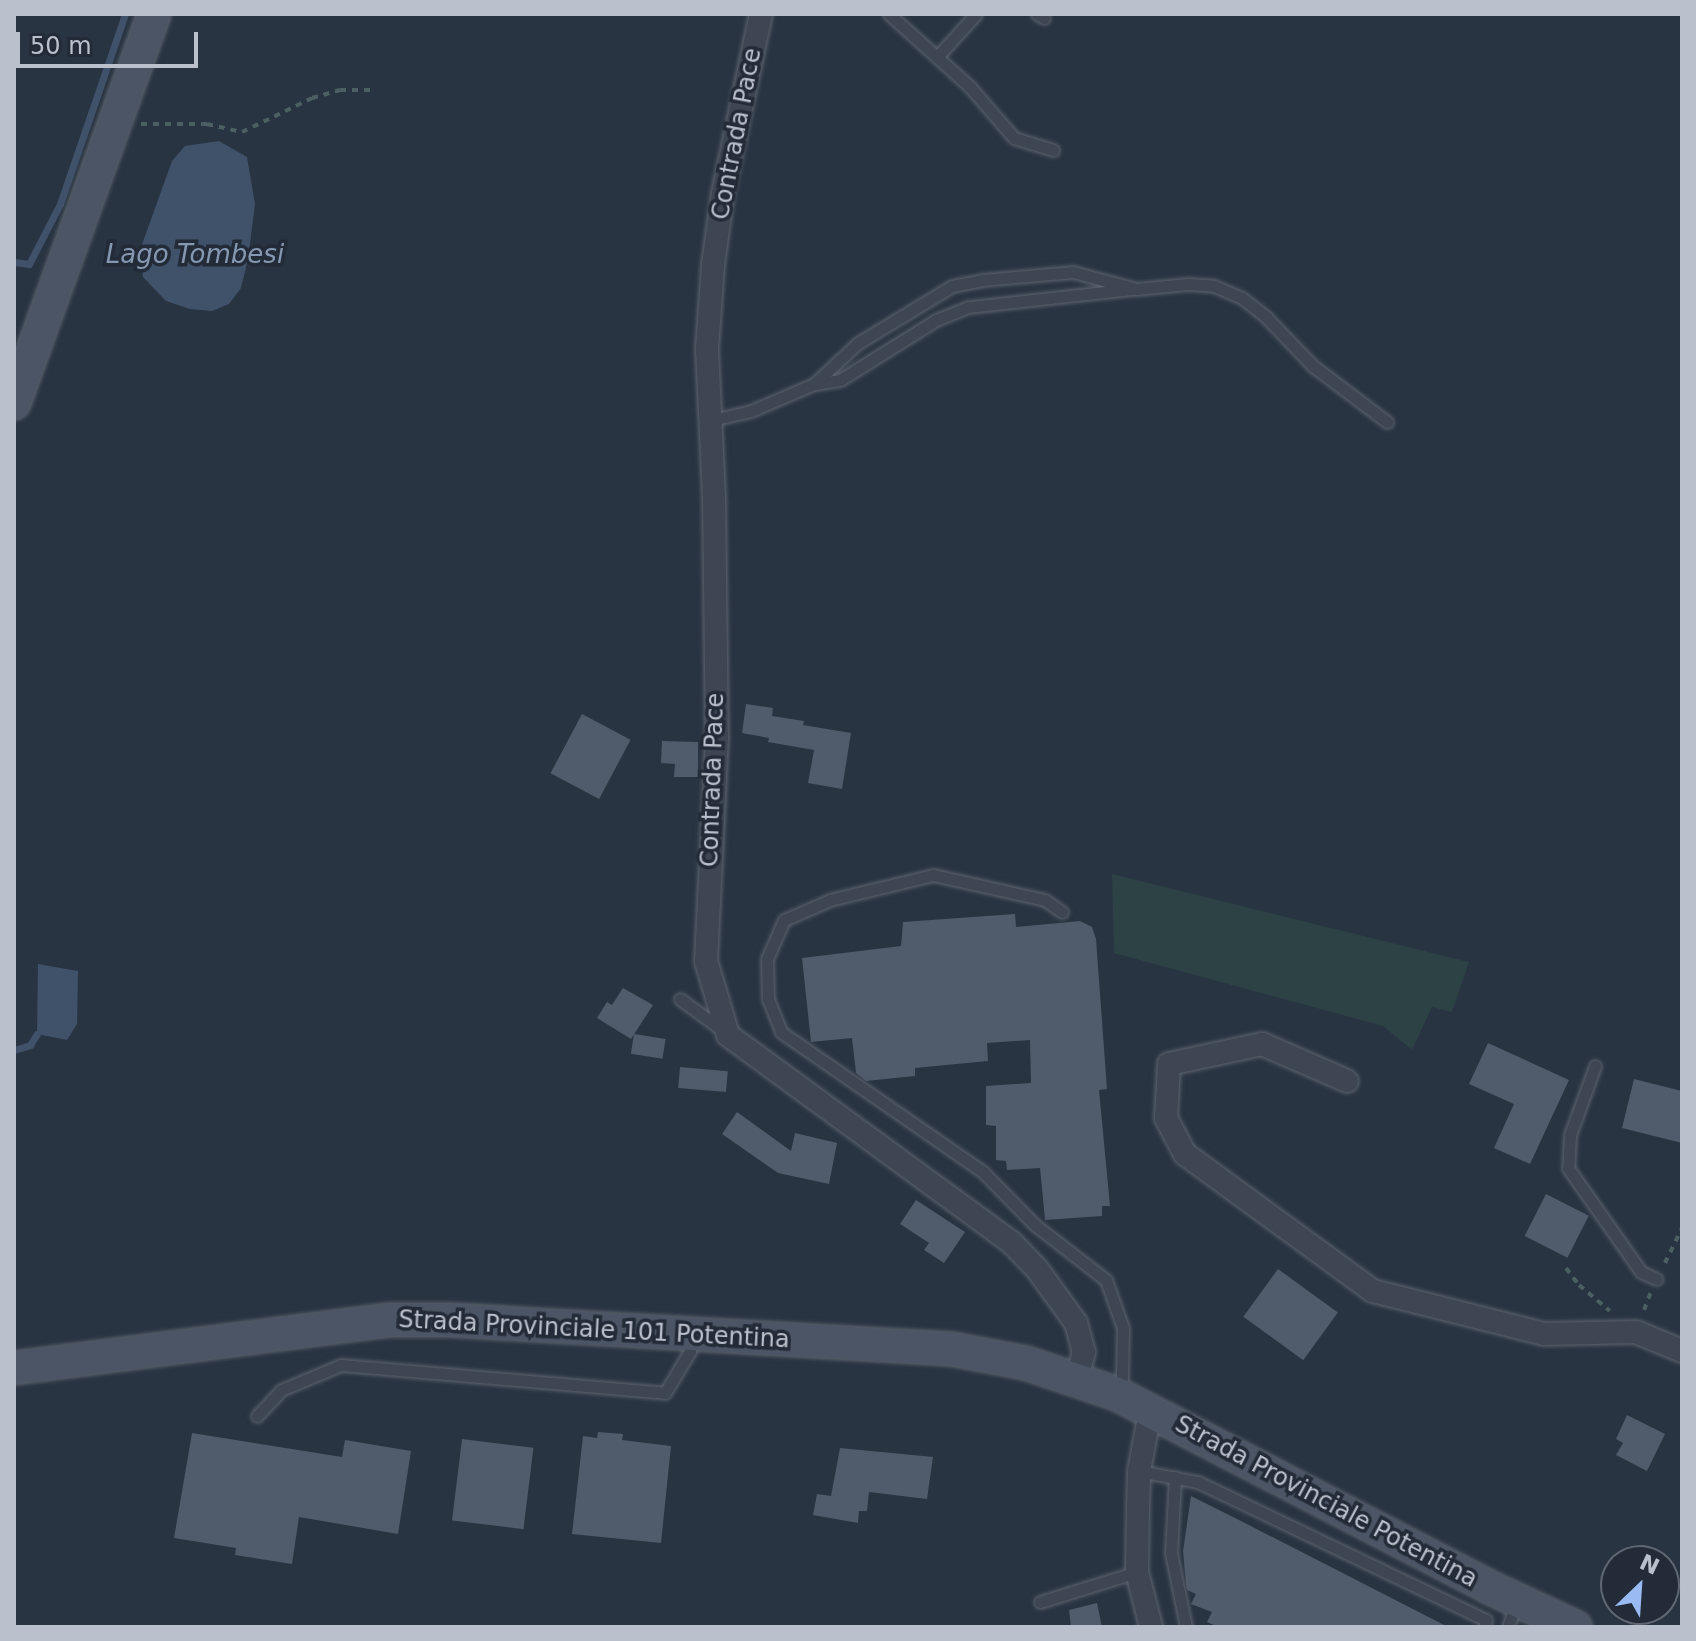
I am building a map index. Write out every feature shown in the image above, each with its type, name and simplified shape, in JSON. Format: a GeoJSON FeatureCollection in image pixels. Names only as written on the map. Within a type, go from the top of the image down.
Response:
{"type":"FeatureCollection","features":[{"type":"Feature","properties":{"kind":"main road"},"geometry":{"type":"LineString","coordinates":[[14,403],[154,14]]}},
{"type":"Feature","properties":{"kind":"main road","name":"Strada Provinciale 101 Potentina"},"geometry":{"type":"LineString","coordinates":[[14,1368],[388,1320],[951,1349],[1026,1363],[1077,1379]]}},
{"type":"Feature","properties":{"kind":"main road","name":"Strada Provinciale Potentina"},"geometry":{"type":"LineString","coordinates":[[1077,1379],[1154,1412],[1513,1614],[1575,1627]]}},
{"type":"Feature","properties":{"kind":"street","name":"Contrada Pace"},"geometry":{"type":"LineString","coordinates":[[728,1035],[706,961],[717,737],[712,420],[707,349],[713,265],[733,137],[761,14]]}},
{"type":"Feature","properties":{"kind":"street"},"geometry":{"type":"LineString","coordinates":[[728,1035],[1011,1242],[1037,1269],[1076,1323],[1084,1352],[1077,1379]]}},
{"type":"Feature","properties":{"kind":"street"},"geometry":{"type":"LineString","coordinates":[[1347,1081],[1262,1044],[1169,1064],[1166,1118],[1185,1154],[1373,1291],[1544,1334],[1636,1332],[1682,1351]]}},
{"type":"Feature","properties":{"kind":"street"},"geometry":{"type":"LineString","coordinates":[[1151,1627],[1137,1572],[1139,1471],[1148,1423],[1154,1412]]}},
{"type":"Feature","properties":{"kind":"lane"},"geometry":{"type":"LineString","coordinates":[[889,14],[970,87],[1014,138],[1053,150]]}},
{"type":"Feature","properties":{"kind":"lane"},"geometry":{"type":"LineString","coordinates":[[937,57],[976,14]]}},
{"type":"Feature","properties":{"kind":"lane"},"geometry":{"type":"LineString","coordinates":[[814,384],[858,343],[952,286],[982,280],[1073,272],[1136,289]]}},
{"type":"Feature","properties":{"kind":"lane"},"geometry":{"type":"LineString","coordinates":[[712,420],[751,411],[814,384],[840,380],[936,320],[969,307],[1188,284],[1214,286],[1242,298],[1266,317],[1313,366],[1387,422]]}},
{"type":"Feature","properties":{"kind":"lane"},"geometry":{"type":"LineString","coordinates":[[1062,912],[1045,900],[933,875],[830,900],[784,920],[767,959],[768,999],[781,1032],[983,1172],[1035,1225],[1106,1280],[1123,1328],[1122,1377],[1117,1394]]}},
{"type":"Feature","properties":{"kind":"lane"},"geometry":{"type":"LineString","coordinates":[[680,999],[728,1035]]}},
{"type":"Feature","properties":{"kind":"lane"},"geometry":{"type":"LineString","coordinates":[[1595,1066],[1570,1135],[1568,1168],[1641,1272],[1657,1279]]}},
{"type":"Feature","properties":{"kind":"lane"},"geometry":{"type":"LineString","coordinates":[[257,1416],[281,1390],[341,1365],[665,1393],[690,1351],[691,1335]]}},
{"type":"Feature","properties":{"kind":"lane"},"geometry":{"type":"LineString","coordinates":[[1139,1471],[1198,1482],[1486,1620],[1485,1627]]}},
{"type":"Feature","properties":{"kind":"lane"},"geometry":{"type":"LineString","coordinates":[[1175,1477],[1171,1553],[1186,1627]]}},
{"type":"Feature","properties":{"kind":"lane"},"geometry":{"type":"LineString","coordinates":[[1040,1602],[1137,1572]]}},
{"type":"Feature","properties":{"kind":"path"},"geometry":{"type":"LineString","coordinates":[[116,117],[151,126],[207,124],[242,132],[312,98],[340,90],[376,90]]}},
{"type":"Feature","properties":{"kind":"path"},"geometry":{"type":"LineString","coordinates":[[1566,1268],[1579,1285],[1636,1332]]}},
{"type":"Feature","properties":{"kind":"green space"},"geometry":{"type":"Polygon","coordinates":[[[1112,874],[1469,962],[1452,1012],[1432,1007],[1412,1050],[1383,1026],[1114,953],[1112,874]]]}},
{"type":"Feature","properties":{"kind":"water","name":"Lago Tombesi"},"geometry":{"type":"Polygon","coordinates":[[[219,141],[247,157],[255,204],[248,259],[241,288],[229,304],[212,311],[190,309],[166,301],[143,277],[140,250],[172,161],[185,146],[219,141]]]}},
{"type":"Feature","properties":{"kind":"water"},"geometry":{"type":"Polygon","coordinates":[[[38,964],[78,971],[77,1024],[67,1040],[37,1034],[38,964]]]}},
{"type":"Feature","properties":{"kind":"building"},"geometry":{"type":"Polygon","coordinates":[[[746,704],[773,708],[772,716],[804,721],[803,725],[851,733],[842,789],[808,783],[814,750],[768,742],[769,738],[742,733],[746,704]]]}},
{"type":"Feature","properties":{"kind":"building"},"geometry":{"type":"Polygon","coordinates":[[[582,714],[631,740],[599,799],[551,773],[582,714]]]}},
{"type":"Feature","properties":{"kind":"building"},"geometry":{"type":"Polygon","coordinates":[[[662,741],[698,742],[698,777],[674,777],[675,764],[661,763],[662,741]]]}},
{"type":"Feature","properties":{"kind":"building"},"geometry":{"type":"Polygon","coordinates":[[[1015,914],[1016,927],[1080,921],[1092,927],[1096,939],[1107,1089],[1099,1090],[1110,1206],[1102,1206],[1102,1216],[1045,1220],[1040,1168],[1007,1170],[1006,1161],[996,1160],[996,1126],[986,1125],[986,1086],[1031,1083],[1030,1040],[987,1043],[988,1061],[915,1068],[915,1076],[866,1081],[856,1073],[852,1038],[811,1042],[802,958],[901,946],[903,922],[1015,914]]]}},
{"type":"Feature","properties":{"kind":"building"},"geometry":{"type":"Polygon","coordinates":[[[623,988],[653,1005],[631,1039],[597,1018],[607,1002],[612,1005],[623,988]]]}},
{"type":"Feature","properties":{"kind":"building"},"geometry":{"type":"Polygon","coordinates":[[[634,1034],[666,1039],[662,1059],[631,1054],[634,1034]]]}},
{"type":"Feature","properties":{"kind":"building"},"geometry":{"type":"Polygon","coordinates":[[[1488,1043],[1569,1080],[1530,1164],[1494,1148],[1514,1104],[1469,1084],[1488,1043]]]}},
{"type":"Feature","properties":{"kind":"building"},"geometry":{"type":"Polygon","coordinates":[[[680,1067],[728,1071],[726,1092],[678,1088],[680,1067]]]}},
{"type":"Feature","properties":{"kind":"building"},"geometry":{"type":"Polygon","coordinates":[[[1634,1079],[1682,1091],[1682,1143],[1622,1128],[1634,1079]]]}},
{"type":"Feature","properties":{"kind":"building"},"geometry":{"type":"Polygon","coordinates":[[[737,1112],[791,1151],[795,1133],[837,1143],[829,1184],[778,1173],[722,1134],[737,1112]]]}},
{"type":"Feature","properties":{"kind":"building"},"geometry":{"type":"Polygon","coordinates":[[[1546,1194],[1589,1216],[1567,1258],[1525,1236],[1546,1194]]]}},
{"type":"Feature","properties":{"kind":"building"},"geometry":{"type":"Polygon","coordinates":[[[916,1200],[965,1232],[944,1263],[924,1250],[929,1243],[900,1224],[916,1200]]]}},
{"type":"Feature","properties":{"kind":"building"},"geometry":{"type":"Polygon","coordinates":[[[1278,1269],[1338,1312],[1303,1360],[1243,1317],[1278,1269]]]}},
{"type":"Feature","properties":{"kind":"building"},"geometry":{"type":"Polygon","coordinates":[[[1627,1415],[1665,1434],[1647,1471],[1616,1455],[1623,1443],[1616,1439],[1627,1415]]]}},
{"type":"Feature","properties":{"kind":"building"},"geometry":{"type":"Polygon","coordinates":[[[598,1432],[623,1434],[622,1440],[671,1446],[661,1543],[572,1534],[583,1436],[597,1438],[598,1432]]]}},
{"type":"Feature","properties":{"kind":"building"},"geometry":{"type":"Polygon","coordinates":[[[192,1433],[342,1457],[345,1440],[411,1451],[398,1534],[299,1517],[292,1564],[235,1555],[236,1548],[174,1538],[192,1433]]]}},
{"type":"Feature","properties":{"kind":"building"},"geometry":{"type":"Polygon","coordinates":[[[462,1439],[533,1448],[523,1529],[452,1520],[462,1439]]]}},
{"type":"Feature","properties":{"kind":"building"},"geometry":{"type":"Polygon","coordinates":[[[840,1448],[933,1457],[927,1499],[869,1492],[867,1511],[859,1511],[858,1523],[813,1515],[817,1494],[831,1496],[840,1448]]]}},
{"type":"Feature","properties":{"kind":"building"},"geometry":{"type":"Polygon","coordinates":[[[1191,1496],[1448,1627],[1218,1627],[1207,1622],[1212,1612],[1191,1604],[1196,1594],[1187,1590],[1186,1584],[1183,1551],[1191,1496]]]}},
{"type":"Feature","properties":{"kind":"building"},"geometry":{"type":"Polygon","coordinates":[[[1097,1603],[1102,1627],[1071,1627],[1069,1610],[1097,1603]]]}},
{"type":"Feature","properties":{"kind":"waterway"},"geometry":{"type":"LineString","coordinates":[[14,262],[29,264],[60,204],[125,14]]}},
{"type":"Feature","properties":{"kind":"waterway"},"geometry":{"type":"LineString","coordinates":[[14,1050],[30,1045],[37,1034]]}}]}
